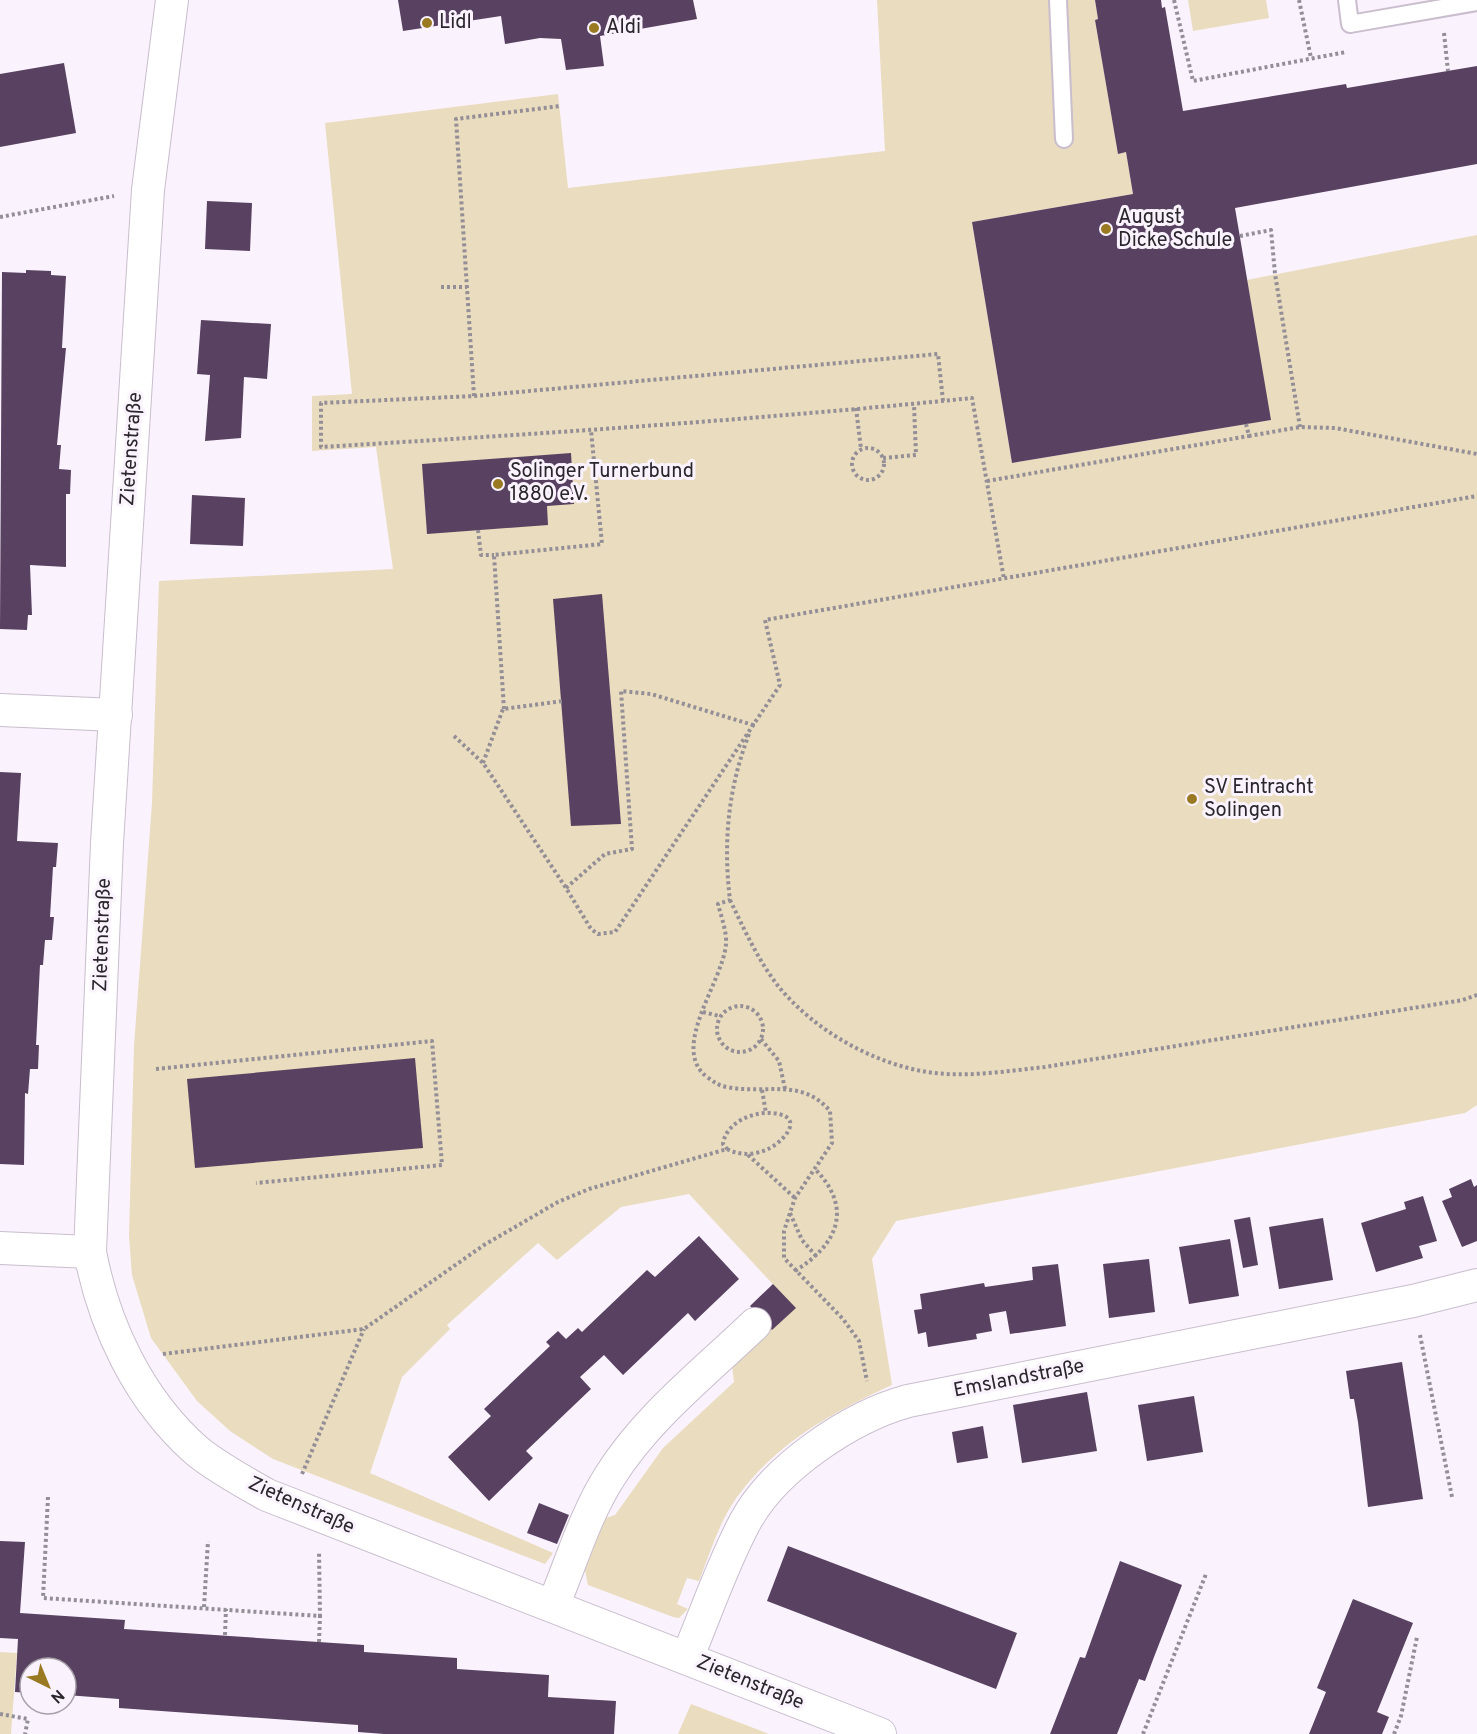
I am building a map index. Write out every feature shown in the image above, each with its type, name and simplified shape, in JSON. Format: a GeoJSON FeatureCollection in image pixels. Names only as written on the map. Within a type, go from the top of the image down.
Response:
{"type":"FeatureCollection","features":[{"type":"Feature","properties":{"kind":"street","name":"Zietenstraße"},"geometry":{"type":"LineString","coordinates":[[172,0],[148,190],[107,843],[90,1252],[103,1304],[118,1346],[163,1413],[197,1451],[247,1484],[319,1516],[880,1734]]}},
{"type":"Feature","properties":{"kind":"street"},"geometry":{"type":"LineString","coordinates":[[0,710],[116,716]]}},
{"type":"Feature","properties":{"kind":"street"},"geometry":{"type":"LineString","coordinates":[[0,1248],[90,1252]]}},
{"type":"Feature","properties":{"kind":"street","name":"Emslandstraße"},"geometry":{"type":"LineString","coordinates":[[687,1658],[745,1523],[760,1501],[785,1474],[821,1444],[871,1414],[908,1401],[1413,1301],[1477,1285]]}},
{"type":"Feature","properties":{"kind":"street"},"geometry":{"type":"LineString","coordinates":[[553,1606],[600,1493],[621,1459],[649,1426],[754,1324]]}},
{"type":"Feature","properties":{"kind":"lane"},"geometry":{"type":"LineString","coordinates":[[1058,0],[1064,139]]}},
{"type":"Feature","properties":{"kind":"lane"},"geometry":{"type":"LineString","coordinates":[[1347,0],[1350,24],[1477,2]]}},
{"type":"Feature","properties":{"kind":"path"},"geometry":{"type":"LineString","coordinates":[[1174,0],[1193,81],[1311,58],[1299,0]]}},
{"type":"Feature","properties":{"kind":"path"},"geometry":{"type":"LineString","coordinates":[[1442,8],[1448,71]]}},
{"type":"Feature","properties":{"kind":"path"},"geometry":{"type":"LineString","coordinates":[[474,396],[456,119],[560,106]]}},
{"type":"Feature","properties":{"kind":"path"},"geometry":{"type":"LineString","coordinates":[[0,217],[148,190]]}},
{"type":"Feature","properties":{"kind":"path"},"geometry":{"type":"LineString","coordinates":[[1240,236],[1271,230],[1275,274],[1300,427]]}},
{"type":"Feature","properties":{"kind":"path"},"geometry":{"type":"LineString","coordinates":[[441,287],[467,287]]}},
{"type":"Feature","properties":{"kind":"path"},"geometry":{"type":"LineString","coordinates":[[943,401],[938,354],[474,396],[321,403],[321,447],[591,430],[914,405],[972,398],[1004,579]]}},
{"type":"Feature","properties":{"kind":"path"},"geometry":{"type":"LineString","coordinates":[[883,458],[916,454],[914,405]]}},
{"type":"Feature","properties":{"kind":"path"},"geometry":{"type":"LineString","coordinates":[[856,408],[861,449]]}},
{"type":"Feature","properties":{"kind":"path"},"geometry":{"type":"LineString","coordinates":[[1246,424],[1249,436]]}},
{"type":"Feature","properties":{"kind":"path"},"geometry":{"type":"LineString","coordinates":[[987,481],[1300,427],[1335,428],[1477,454]]}},
{"type":"Feature","properties":{"kind":"path"},"geometry":{"type":"LineString","coordinates":[[478,530],[481,555],[602,544],[591,430]]}},
{"type":"Feature","properties":{"kind":"path"},"geometry":{"type":"LineString","coordinates":[[861,449],[876,449],[883,458],[883,468],[878,476],[864,480],[855,474],[851,463],[855,453],[861,449]]}},
{"type":"Feature","properties":{"kind":"path"},"geometry":{"type":"LineString","coordinates":[[454,736],[483,763],[591,929],[598,934],[615,932],[780,685],[765,620],[1477,496]]}},
{"type":"Feature","properties":{"kind":"path"},"geometry":{"type":"LineString","coordinates":[[483,763],[504,709],[494,555]]}},
{"type":"Feature","properties":{"kind":"path"},"geometry":{"type":"LineString","coordinates":[[566,888],[605,854],[632,849],[621,691],[651,694],[753,725]]}},
{"type":"Feature","properties":{"kind":"path"},"geometry":{"type":"LineString","coordinates":[[504,709],[563,701]]}},
{"type":"Feature","properties":{"kind":"path"},"geometry":{"type":"LineString","coordinates":[[753,725],[736,768],[729,803],[726,869],[730,900],[746,934],[779,987],[816,1025],[873,1056],[927,1072],[975,1074],[1045,1067],[1463,1000],[1477,995]]}},
{"type":"Feature","properties":{"kind":"path"},"geometry":{"type":"LineString","coordinates":[[730,900],[718,904],[727,942],[720,970],[695,1029],[692,1053],[700,1071],[720,1086],[741,1090],[796,1089],[815,1096],[830,1111],[832,1143],[795,1198],[784,1231],[784,1258],[843,1319],[859,1341],[866,1368],[871,1414]]}},
{"type":"Feature","properties":{"kind":"path"},"geometry":{"type":"LineString","coordinates":[[731,1007],[750,1008],[758,1014],[763,1024],[761,1039],[750,1050],[735,1052],[728,1050],[718,1038],[716,1023],[720,1016],[731,1007]]}},
{"type":"Feature","properties":{"kind":"path"},"geometry":{"type":"LineString","coordinates":[[703,1012],[720,1016]]}},
{"type":"Feature","properties":{"kind":"path"},"geometry":{"type":"LineString","coordinates":[[761,1039],[779,1061],[785,1089]]}},
{"type":"Feature","properties":{"kind":"path"},"geometry":{"type":"LineString","coordinates":[[156,1069],[432,1041],[442,1165],[256,1183]]}},
{"type":"Feature","properties":{"kind":"path"},"geometry":{"type":"LineString","coordinates":[[762,1090],[766,1113]]}},
{"type":"Feature","properties":{"kind":"path"},"geometry":{"type":"LineString","coordinates":[[727,1149],[723,1144],[729,1128],[750,1115],[780,1114],[788,1119],[788,1135],[780,1144],[748,1155]]}},
{"type":"Feature","properties":{"kind":"path"},"geometry":{"type":"LineString","coordinates":[[126,1359],[364,1329],[501,1234],[558,1202],[589,1189],[727,1149],[748,1155],[795,1198]]}},
{"type":"Feature","properties":{"kind":"path"},"geometry":{"type":"LineString","coordinates":[[795,1271],[817,1257],[832,1237],[837,1207],[831,1190],[815,1169]]}},
{"type":"Feature","properties":{"kind":"path"},"geometry":{"type":"LineString","coordinates":[[790,1213],[802,1239],[817,1257]]}},
{"type":"Feature","properties":{"kind":"path"},"geometry":{"type":"LineString","coordinates":[[1413,1301],[1452,1497]]}},
{"type":"Feature","properties":{"kind":"path"},"geometry":{"type":"LineString","coordinates":[[315,1444],[364,1329]]}},
{"type":"Feature","properties":{"kind":"path"},"geometry":{"type":"LineString","coordinates":[[48,1497],[43,1598],[320,1616]]}},
{"type":"Feature","properties":{"kind":"path"},"geometry":{"type":"LineString","coordinates":[[319,1516],[319,1642]]}},
{"type":"Feature","properties":{"kind":"path"},"geometry":{"type":"LineString","coordinates":[[204,1607],[208,1541]]}},
{"type":"Feature","properties":{"kind":"path"},"geometry":{"type":"LineString","coordinates":[[1143,1734],[1206,1574]]}},
{"type":"Feature","properties":{"kind":"path"},"geometry":{"type":"LineString","coordinates":[[225,1635],[226,1609]]}},
{"type":"Feature","properties":{"kind":"path"},"geometry":{"type":"LineString","coordinates":[[1394,1734],[1401,1716],[1417,1637]]}},
{"type":"Feature","properties":{"kind":"path"},"geometry":{"type":"LineString","coordinates":[[0,1714],[28,1719],[25,1734]]}},
{"type":"Feature","properties":{"kind":"shaded area"},"geometry":{"type":"Polygon","coordinates":[[[877,0],[1095,0],[1098,19],[1095,20],[1118,153],[1126,152],[1133,194],[972,222],[1012,463],[1270,420],[1247,280],[1477,235],[1477,1105],[1465,1113],[896,1221],[872,1259],[892,1385],[848,1406],[807,1431],[769,1461],[752,1478],[725,1517],[699,1581],[687,1578],[677,1604],[688,1609],[679,1618],[588,1585],[584,1566],[602,1519],[615,1515],[663,1448],[734,1382],[732,1365],[795,1308],[689,1194],[621,1207],[557,1260],[538,1243],[447,1325],[450,1329],[402,1377],[370,1473],[553,1553],[545,1564],[273,1459],[230,1431],[197,1401],[151,1338],[132,1275],[129,1236],[134,1046],[152,803],[159,581],[393,569],[376,447],[312,451],[312,396],[352,394],[325,123],[558,94],[568,188],[885,151],[877,0]]]}},
{"type":"Feature","properties":{"kind":"shaded area"},"geometry":{"type":"Polygon","coordinates":[[[1188,0],[1266,0],[1269,18],[1193,31],[1188,0]]]}},
{"type":"Feature","properties":{"kind":"shaded area"},"geometry":{"type":"Polygon","coordinates":[[[0,1652],[17,1653],[11,1734],[0,1734],[0,1652]]]}},
{"type":"Feature","properties":{"kind":"shaded area"},"geometry":{"type":"Polygon","coordinates":[[[691,1704],[769,1734],[678,1734],[691,1704]]]}},
{"type":"Feature","properties":{"kind":"building","name":"Aldi"},"geometry":{"type":"Polygon","coordinates":[[[398,0],[693,0],[697,19],[600,36],[604,66],[566,70],[561,39],[540,38],[505,44],[501,16],[403,31],[398,0]]]}},
{"type":"Feature","properties":{"kind":"building","name":"August Dicke Schule"},"geometry":{"type":"Polygon","coordinates":[[[1095,0],[1161,0],[1162,8],[1165,7],[1183,111],[1346,84],[1347,88],[1477,66],[1477,164],[1235,208],[1271,420],[1012,463],[972,222],[1133,194],[1126,152],[1118,154],[1095,20],[1098,19],[1095,0]]]}},
{"type":"Feature","properties":{"kind":"building"},"geometry":{"type":"Polygon","coordinates":[[[64,63],[76,133],[0,147],[0,74],[64,63]]]}},
{"type":"Feature","properties":{"kind":"building"},"geometry":{"type":"Polygon","coordinates":[[[207,201],[252,203],[250,251],[205,249],[207,201]]]}},
{"type":"Feature","properties":{"kind":"building"},"geometry":{"type":"Polygon","coordinates":[[[26,270],[51,271],[51,275],[66,276],[62,348],[66,348],[57,445],[61,445],[59,469],[71,470],[70,494],[66,494],[66,567],[30,565],[32,615],[28,615],[27,630],[0,629],[2,272],[26,273],[26,270]]]}},
{"type":"Feature","properties":{"kind":"building"},"geometry":{"type":"Polygon","coordinates":[[[201,320],[271,324],[267,379],[244,377],[241,438],[205,441],[210,375],[197,374],[201,320]]]}},
{"type":"Feature","properties":{"kind":"building","name":"Solinger Turnerbund 1880 e.V."},"geometry":{"type":"Polygon","coordinates":[[[571,453],[574,504],[547,506],[548,525],[427,534],[422,464],[571,453]]]}},
{"type":"Feature","properties":{"kind":"building"},"geometry":{"type":"Polygon","coordinates":[[[192,495],[245,498],[243,546],[190,544],[192,495]]]}},
{"type":"Feature","properties":{"kind":"building"},"geometry":{"type":"Polygon","coordinates":[[[602,594],[621,824],[571,826],[553,599],[602,594]]]}},
{"type":"Feature","properties":{"kind":"building"},"geometry":{"type":"Polygon","coordinates":[[[0,772],[21,773],[17,841],[58,843],[56,867],[53,867],[50,917],[54,917],[52,940],[45,940],[43,965],[40,965],[36,1045],[39,1045],[38,1069],[30,1069],[28,1094],[25,1093],[24,1165],[0,1164],[0,772]]]}},
{"type":"Feature","properties":{"kind":"building"},"geometry":{"type":"Polygon","coordinates":[[[415,1058],[423,1148],[195,1168],[187,1079],[415,1058]]]}},
{"type":"Feature","properties":{"kind":"building"},"geometry":{"type":"Polygon","coordinates":[[[1471,1179],[1474,1187],[1477,1185],[1477,1241],[1462,1247],[1442,1201],[1452,1197],[1449,1189],[1471,1179]]]}},
{"type":"Feature","properties":{"kind":"building"},"geometry":{"type":"Polygon","coordinates":[[[1423,1196],[1437,1241],[1419,1246],[1423,1258],[1376,1272],[1361,1223],[1406,1209],[1404,1202],[1423,1196]]]}},
{"type":"Feature","properties":{"kind":"building"},"geometry":{"type":"Polygon","coordinates":[[[1250,1217],[1258,1265],[1243,1268],[1234,1220],[1250,1217]]]}},
{"type":"Feature","properties":{"kind":"building"},"geometry":{"type":"Polygon","coordinates":[[[1323,1218],[1333,1280],[1279,1289],[1269,1227],[1323,1218]]]}},
{"type":"Feature","properties":{"kind":"building"},"geometry":{"type":"Polygon","coordinates":[[[699,1236],[739,1279],[695,1321],[688,1313],[623,1375],[604,1355],[580,1377],[591,1389],[526,1451],[533,1458],[489,1501],[448,1457],[491,1416],[484,1409],[550,1346],[546,1342],[558,1331],[566,1339],[578,1328],[582,1332],[647,1270],[655,1277],[699,1236]]]}},
{"type":"Feature","properties":{"kind":"building"},"geometry":{"type":"Polygon","coordinates":[[[1230,1239],[1239,1296],[1189,1304],[1179,1247],[1230,1239]]]}},
{"type":"Feature","properties":{"kind":"building"},"geometry":{"type":"Polygon","coordinates":[[[1149,1259],[1155,1312],[1109,1318],[1103,1264],[1149,1259]]]}},
{"type":"Feature","properties":{"kind":"building"},"geometry":{"type":"Polygon","coordinates":[[[1058,1264],[1066,1326],[1010,1334],[1006,1311],[989,1314],[992,1331],[976,1334],[977,1339],[928,1347],[926,1332],[918,1334],[914,1310],[922,1309],[920,1294],[984,1283],[985,1287],[1033,1280],[1032,1267],[1058,1264]]]}},
{"type":"Feature","properties":{"kind":"building"},"geometry":{"type":"Polygon","coordinates":[[[773,1284],[796,1308],[772,1330],[750,1306],[773,1284]]]}},
{"type":"Feature","properties":{"kind":"building"},"geometry":{"type":"Polygon","coordinates":[[[1402,1362],[1423,1499],[1368,1507],[1358,1422],[1354,1399],[1350,1399],[1346,1371],[1402,1362]]]}},
{"type":"Feature","properties":{"kind":"building"},"geometry":{"type":"Polygon","coordinates":[[[1087,1392],[1097,1451],[1022,1463],[1013,1405],[1087,1392]]]}},
{"type":"Feature","properties":{"kind":"building"},"geometry":{"type":"Polygon","coordinates":[[[1194,1396],[1203,1452],[1147,1461],[1138,1405],[1194,1396]]]}},
{"type":"Feature","properties":{"kind":"building"},"geometry":{"type":"Polygon","coordinates":[[[983,1426],[988,1458],[957,1463],[952,1432],[983,1426]]]}},
{"type":"Feature","properties":{"kind":"building"},"geometry":{"type":"Polygon","coordinates":[[[539,1503],[569,1515],[557,1544],[527,1533],[539,1503]]]}},
{"type":"Feature","properties":{"kind":"building"},"geometry":{"type":"Polygon","coordinates":[[[0,1541],[25,1542],[20,1613],[125,1620],[124,1629],[364,1645],[364,1652],[457,1658],[457,1669],[549,1675],[548,1697],[616,1701],[614,1734],[384,1734],[358,1732],[358,1725],[119,1708],[119,1699],[78,1696],[78,1656],[18,1656],[18,1692],[15,1692],[18,1639],[0,1638],[0,1541]]]}},
{"type":"Feature","properties":{"kind":"building"},"geometry":{"type":"Polygon","coordinates":[[[788,1546],[1017,1633],[996,1689],[767,1601],[788,1546]]]}},
{"type":"Feature","properties":{"kind":"building"},"geometry":{"type":"Polygon","coordinates":[[[1120,1561],[1182,1585],[1145,1681],[1139,1679],[1117,1734],[1050,1734],[1080,1657],[1085,1658],[1120,1561]]]}},
{"type":"Feature","properties":{"kind":"building"},"geometry":{"type":"Polygon","coordinates":[[[1353,1599],[1413,1623],[1377,1712],[1389,1717],[1382,1734],[1309,1734],[1326,1692],[1317,1688],[1353,1599]]]}},
{"type":"Feature","properties":{"kind":"place","name":"Lidl"},"geometry":{"type":"Point","coordinates":[427,23]}},
{"type":"Feature","properties":{"kind":"place","name":"Aldi"},"geometry":{"type":"Point","coordinates":[594,28]}},
{"type":"Feature","properties":{"kind":"place","name":"August Dicke Schule"},"geometry":{"type":"Point","coordinates":[1106,229]}},
{"type":"Feature","properties":{"kind":"place","name":"Solinger Turnerbund 1880 e.V."},"geometry":{"type":"Point","coordinates":[498,484]}},
{"type":"Feature","properties":{"kind":"place","name":"SV Eintracht Solingen"},"geometry":{"type":"Point","coordinates":[1192,799]}}]}
